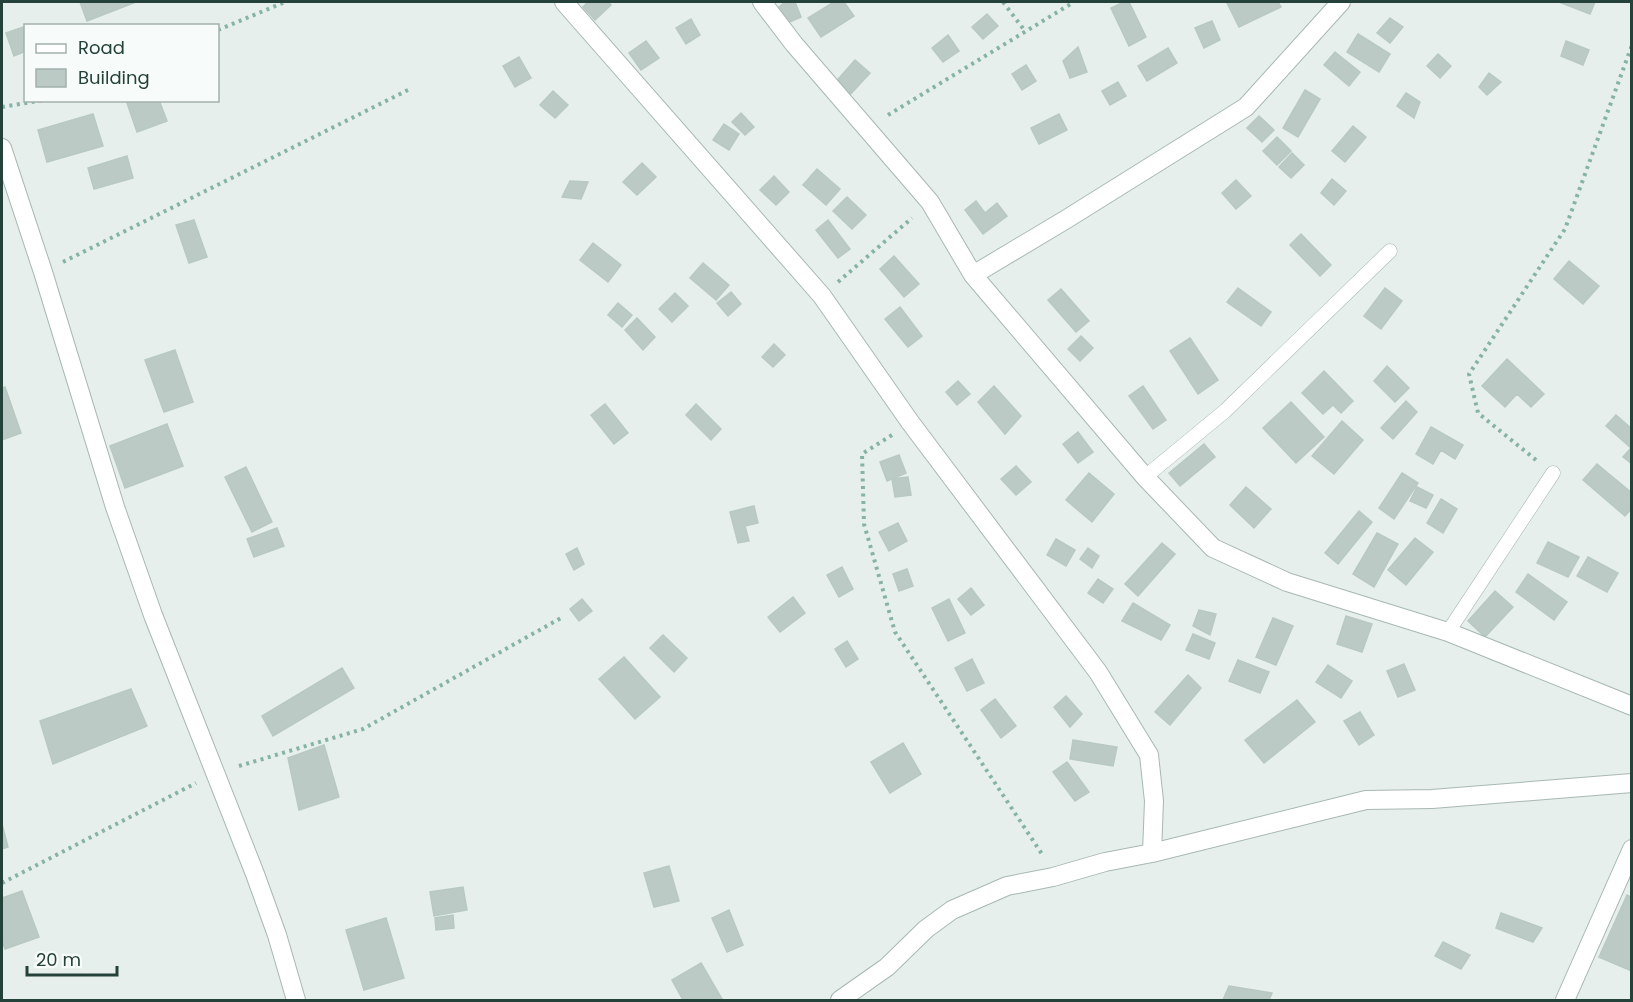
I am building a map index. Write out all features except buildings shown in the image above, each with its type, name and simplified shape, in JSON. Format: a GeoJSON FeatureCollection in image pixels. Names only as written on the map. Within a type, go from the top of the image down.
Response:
{"type":"FeatureCollection","features":[{"type":"Feature","properties":{"kind":"street"},"geometry":{"type":"LineString","coordinates":[[564,2],[822,296],[910,422],[1098,672],[1149,755],[1154,801],[1152,853]]}},
{"type":"Feature","properties":{"kind":"street"},"geometry":{"type":"LineString","coordinates":[[762,2],[930,202],[973,275],[1145,477],[1213,548],[1287,582],[1448,632],[1632,706]]}},
{"type":"Feature","properties":{"kind":"street"},"geometry":{"type":"LineString","coordinates":[[973,275],[1246,107],[1341,2]]}},
{"type":"Feature","properties":{"kind":"street"},"geometry":{"type":"LineString","coordinates":[[2,148],[43,272],[115,507],[153,615],[277,935],[296,1000]]}},
{"type":"Feature","properties":{"kind":"street"},"geometry":{"type":"LineString","coordinates":[[840,1000],[887,967],[926,929],[952,910],[1007,886],[1053,877],[1105,862],[1152,853],[1366,800],[1432,799],[1632,783]]}},
{"type":"Feature","properties":{"kind":"street"},"geometry":{"type":"LineString","coordinates":[[1565,1000],[1632,849]]}},
{"type":"Feature","properties":{"kind":"lane"},"geometry":{"type":"LineString","coordinates":[[1145,477],[1225,411],[1390,251]]}},
{"type":"Feature","properties":{"kind":"lane"},"geometry":{"type":"LineString","coordinates":[[1448,632],[1553,473]]}},
{"type":"Feature","properties":{"kind":"path"},"geometry":{"type":"LineString","coordinates":[[219,30],[285,2]]}},
{"type":"Feature","properties":{"kind":"path"},"geometry":{"type":"LineString","coordinates":[[1003,2],[1025,31]]}},
{"type":"Feature","properties":{"kind":"path"},"geometry":{"type":"LineString","coordinates":[[871,134],[887,116],[1074,2]]}},
{"type":"Feature","properties":{"kind":"path"},"geometry":{"type":"LineString","coordinates":[[1553,473],[1478,413],[1469,374],[1565,229],[1632,45]]}},
{"type":"Feature","properties":{"kind":"path"},"geometry":{"type":"LineString","coordinates":[[43,272],[412,88]]}},
{"type":"Feature","properties":{"kind":"path"},"geometry":{"type":"LineString","coordinates":[[2,107],[32,102]]}},
{"type":"Feature","properties":{"kind":"path"},"geometry":{"type":"LineString","coordinates":[[822,296],[930,202]]}},
{"type":"Feature","properties":{"kind":"path"},"geometry":{"type":"LineString","coordinates":[[910,422],[862,454],[864,524],[895,632],[1041,853],[1053,877]]}},
{"type":"Feature","properties":{"kind":"path"},"geometry":{"type":"LineString","coordinates":[[2,883],[215,773],[363,729],[561,618]]}}]}
